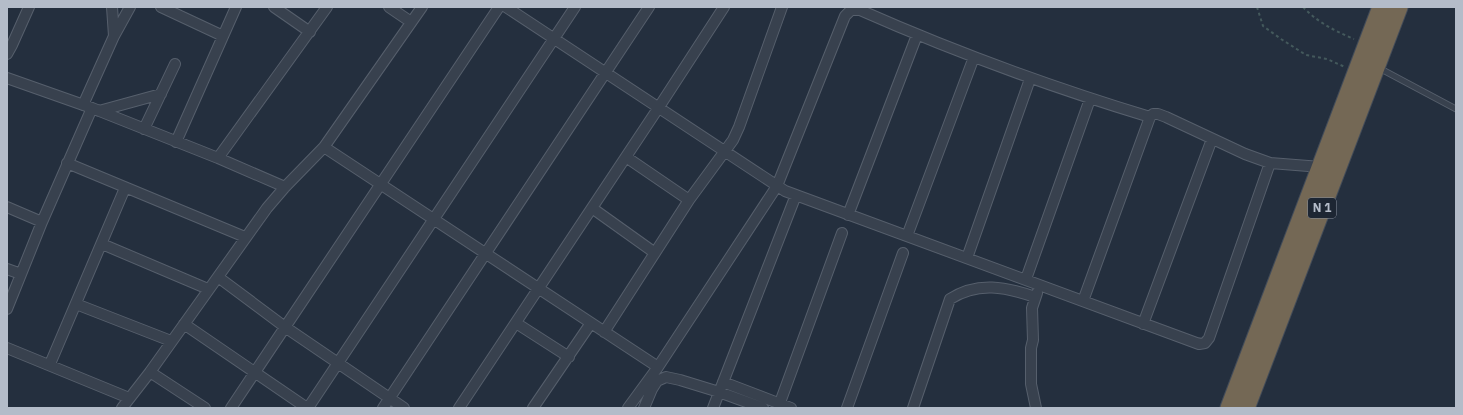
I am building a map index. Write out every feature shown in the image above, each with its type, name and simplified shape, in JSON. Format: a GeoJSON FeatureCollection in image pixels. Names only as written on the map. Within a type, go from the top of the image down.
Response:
{"type":"FeatureCollection","features":[{"type":"Feature","properties":{"kind":"highway","name":"N 1"},"geometry":{"type":"LineString","coordinates":[[1230,408],[1382,7]]}},
{"type":"Feature","properties":{"kind":"highway","name":"N 1"},"geometry":{"type":"LineString","coordinates":[[1244,408],[1398,7]]}},
{"type":"Feature","properties":{"kind":"street"},"geometry":{"type":"LineString","coordinates":[[7,54],[29,7]]}},
{"type":"Feature","properties":{"kind":"street"},"geometry":{"type":"LineString","coordinates":[[112,7],[114,36]]}},
{"type":"Feature","properties":{"kind":"street"},"geometry":{"type":"LineString","coordinates":[[7,309],[42,222],[91,108],[114,36],[130,7]]}},
{"type":"Feature","properties":{"kind":"street"},"geometry":{"type":"LineString","coordinates":[[161,7],[223,36]]}},
{"type":"Feature","properties":{"kind":"street"},"geometry":{"type":"LineString","coordinates":[[176,142],[236,7]]}},
{"type":"Feature","properties":{"kind":"street"},"geometry":{"type":"LineString","coordinates":[[274,7],[310,32]]}},
{"type":"Feature","properties":{"kind":"street"},"geometry":{"type":"LineString","coordinates":[[218,158],[327,7]]}},
{"type":"Feature","properties":{"kind":"street"},"geometry":{"type":"LineString","coordinates":[[389,7],[411,22]]}},
{"type":"Feature","properties":{"kind":"street"},"geometry":{"type":"LineString","coordinates":[[122,408],[150,372],[245,237],[285,186],[324,147],[422,7]]}},
{"type":"Feature","properties":{"kind":"street"},"geometry":{"type":"LineString","coordinates":[[231,408],[499,7]]}},
{"type":"Feature","properties":{"kind":"street"},"geometry":{"type":"LineString","coordinates":[[506,7],[695,132],[725,150],[777,186],[848,215],[1026,279],[1199,344],[1205,343],[1209,338],[1270,163]]}},
{"type":"Feature","properties":{"kind":"street"},"geometry":{"type":"LineString","coordinates":[[184,324],[307,408],[575,7]]}},
{"type":"Feature","properties":{"kind":"street"},"geometry":{"type":"LineString","coordinates":[[383,408],[649,7]]}},
{"type":"Feature","properties":{"kind":"street"},"geometry":{"type":"LineString","coordinates":[[459,408],[724,7]]}},
{"type":"Feature","properties":{"kind":"street"},"geometry":{"type":"LineString","coordinates":[[604,332],[689,200],[733,140],[782,7]]}},
{"type":"Feature","properties":{"kind":"street"},"geometry":{"type":"LineString","coordinates":[[628,408],[658,367],[777,186],[845,16],[851,10],[860,10],[917,35],[1030,79],[1150,118]]}},
{"type":"Feature","properties":{"kind":"street"},"geometry":{"type":"LineString","coordinates":[[848,215],[917,35]]}},
{"type":"Feature","properties":{"kind":"street"},"geometry":{"type":"LineString","coordinates":[[908,236],[974,57]]}},
{"type":"Feature","properties":{"kind":"street"},"geometry":{"type":"LineString","coordinates":[[144,129],[174,64]]}},
{"type":"Feature","properties":{"kind":"street"},"geometry":{"type":"LineString","coordinates":[[7,78],[91,108],[285,186]]}},
{"type":"Feature","properties":{"kind":"street"},"geometry":{"type":"LineString","coordinates":[[967,258],[1030,79]]}},
{"type":"Feature","properties":{"kind":"street"},"geometry":{"type":"LineString","coordinates":[[91,108],[160,94]]}},
{"type":"Feature","properties":{"kind":"street"},"geometry":{"type":"LineString","coordinates":[[1026,279],[1090,99]]}},
{"type":"Feature","properties":{"kind":"street"},"geometry":{"type":"LineString","coordinates":[[1083,301],[1150,118],[1153,114],[1158,114],[1182,124],[1244,154],[1270,163],[1321,167]]}},
{"type":"Feature","properties":{"kind":"street"},"geometry":{"type":"LineString","coordinates":[[1143,324],[1212,139]]}},
{"type":"Feature","properties":{"kind":"street"},"geometry":{"type":"LineString","coordinates":[[324,147],[658,367]]}},
{"type":"Feature","properties":{"kind":"street"},"geometry":{"type":"LineString","coordinates":[[626,156],[689,200]]}},
{"type":"Feature","properties":{"kind":"street"},"geometry":{"type":"LineString","coordinates":[[67,163],[245,237]]}},
{"type":"Feature","properties":{"kind":"street"},"geometry":{"type":"LineString","coordinates":[[50,364],[126,188]]}},
{"type":"Feature","properties":{"kind":"street"},"geometry":{"type":"LineString","coordinates":[[713,408],[796,195]]}},
{"type":"Feature","properties":{"kind":"street"},"geometry":{"type":"LineString","coordinates":[[7,207],[42,222]]}},
{"type":"Feature","properties":{"kind":"street"},"geometry":{"type":"LineString","coordinates":[[592,208],[655,253]]}},
{"type":"Feature","properties":{"kind":"street"},"geometry":{"type":"LineString","coordinates":[[779,406],[842,233]]}},
{"type":"Feature","properties":{"kind":"street"},"geometry":{"type":"LineString","coordinates":[[102,244],[208,289]]}},
{"type":"Feature","properties":{"kind":"street"},"geometry":{"type":"LineString","coordinates":[[847,408],[903,253]]}},
{"type":"Feature","properties":{"kind":"street"},"geometry":{"type":"LineString","coordinates":[[7,268],[21,274]]}},
{"type":"Feature","properties":{"kind":"street"},"geometry":{"type":"LineString","coordinates":[[218,277],[285,327],[404,408]]}},
{"type":"Feature","properties":{"kind":"street"},"geometry":{"type":"LineString","coordinates":[[1036,408],[1031,384],[1031,348],[1033,340],[1032,308],[1040,285]]}},
{"type":"Feature","properties":{"kind":"street"},"geometry":{"type":"LineString","coordinates":[[913,408],[950,299],[958,294],[983,287],[1014,290],[1035,297]]}},
{"type":"Feature","properties":{"kind":"street"},"geometry":{"type":"LineString","coordinates":[[76,304],[171,341]]}},
{"type":"Feature","properties":{"kind":"street"},"geometry":{"type":"LineString","coordinates":[[516,323],[569,357]]}},
{"type":"Feature","properties":{"kind":"street"},"geometry":{"type":"LineString","coordinates":[[533,408],[591,323]]}},
{"type":"Feature","properties":{"kind":"street"},"geometry":{"type":"LineString","coordinates":[[7,348],[50,364],[129,398]]}},
{"type":"Feature","properties":{"kind":"street"},"geometry":{"type":"LineString","coordinates":[[150,372],[205,408]]}},
{"type":"Feature","properties":{"kind":"street"},"geometry":{"type":"LineString","coordinates":[[644,408],[657,381],[666,377],[721,387],[779,406],[791,408]]}},
{"type":"Feature","properties":{"kind":"street"},"geometry":{"type":"LineString","coordinates":[[721,387],[763,408]]}},
{"type":"Feature","properties":{"kind":"lane"},"geometry":{"type":"LineString","coordinates":[[1376,66],[1456,109]]}},
{"type":"Feature","properties":{"kind":"path"},"geometry":{"type":"LineString","coordinates":[[1257,7],[1263,26],[1306,55],[1327,59],[1357,71]]}},
{"type":"Feature","properties":{"kind":"path"},"geometry":{"type":"LineString","coordinates":[[1303,7],[1331,29],[1367,46]]}}]}
